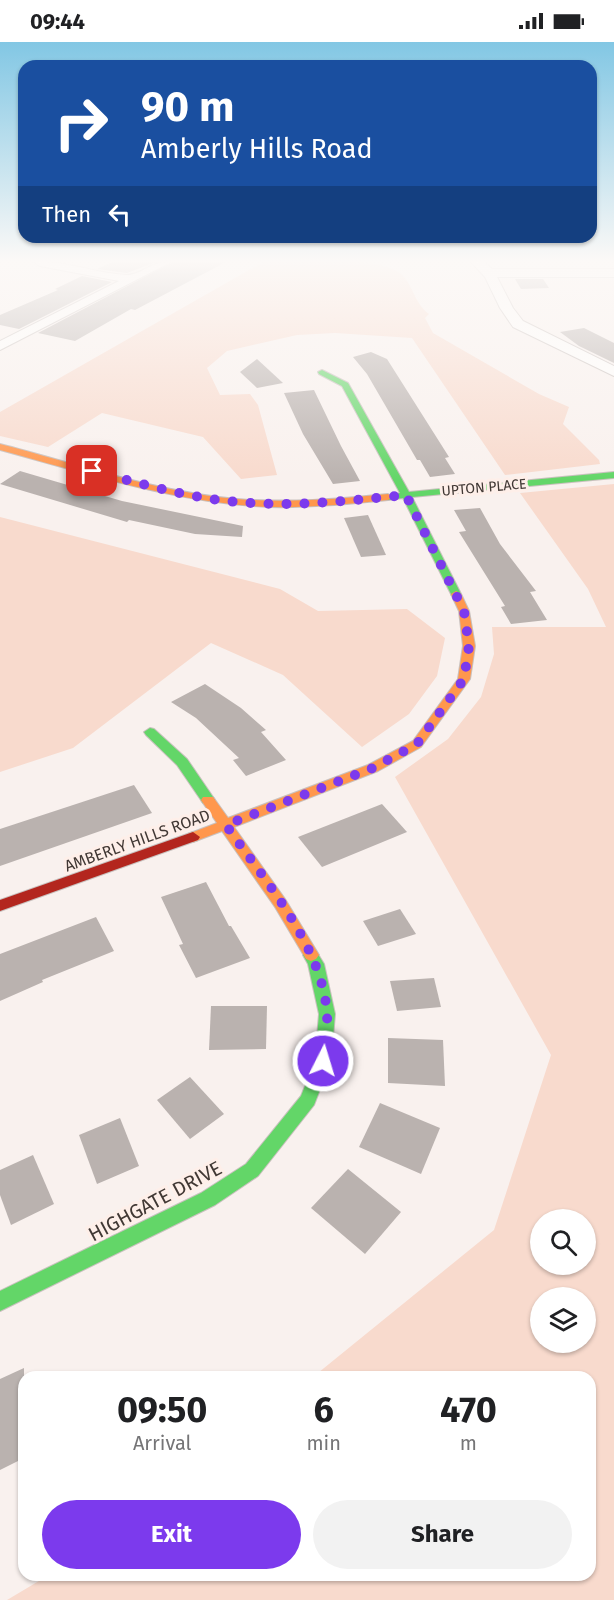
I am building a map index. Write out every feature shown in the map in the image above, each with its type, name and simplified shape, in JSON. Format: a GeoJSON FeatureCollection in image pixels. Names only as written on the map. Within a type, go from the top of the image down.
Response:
{"type":"FeatureCollection","features":[{"type":"Feature","properties":{"kind":"street"},"geometry":{"type":"LineString","coordinates":[[0,346],[22,335]]}},
{"type":"Feature","properties":{"kind":"street"},"geometry":{"type":"LineString","coordinates":[[539,335],[614,372]]}},
{"type":"Feature","properties":{"kind":"street","name":"AMBERLY HILLS ROAD"},"geometry":{"type":"LineString","coordinates":[[0,906],[226,825],[373,768],[417,744],[464,679],[469,646],[464,611],[406,495],[345,385],[322,372]]}},
{"type":"Feature","properties":{"kind":"street","name":"UPTON PLACE"},"geometry":{"type":"LineString","coordinates":[[0,447],[183,494],[226,501],[324,503],[614,475]]}},
{"type":"Feature","properties":{"kind":"street","name":"HIGHGATE DRIVE"},"geometry":{"type":"LineString","coordinates":[[0,1301],[208,1199],[252,1170],[309,1100],[323,1061],[327,1014],[316,964],[280,903],[183,762],[150,732]]}},
{"type":"Feature","properties":{"kind":"shaded area"},"geometry":{"type":"Polygon","coordinates":[[[136,335],[303,335],[227,351],[207,368],[220,395],[250,394],[258,405],[277,475],[241,479],[203,437],[102,413],[48,447],[0,436],[0,412],[136,335]]]}},
{"type":"Feature","properties":{"kind":"shaded area"},"geometry":{"type":"Polygon","coordinates":[[[361,335],[436,335],[539,394],[569,407],[563,424],[599,460],[600,464],[505,475],[412,338],[361,335]]]}},
{"type":"Feature","properties":{"kind":"shaded area"},"geometry":{"type":"Polygon","coordinates":[[[614,484],[614,1600],[7,1600],[39,1581],[596,1581],[596,1371],[320,1371],[494,1230],[551,1055],[395,777],[448,739],[481,697],[494,654],[492,627],[606,627],[588,589],[520,493],[614,484]]]}},
{"type":"Feature","properties":{"kind":"shaded area"},"geometry":{"type":"Polygon","coordinates":[[[0,517],[280,589],[318,611],[407,609],[445,638],[437,676],[409,714],[362,747],[283,675],[211,643],[73,748],[0,772],[0,517]]]}},
{"type":"Feature","properties":{"kind":"building"},"geometry":{"type":"Polygon","coordinates":[[[46,335],[86,335],[75,341],[46,335]]]}},
{"type":"Feature","properties":{"kind":"building"},"geometry":{"type":"Polygon","coordinates":[[[564,335],[597,335],[614,343],[614,363],[579,346],[564,335]]]}},
{"type":"Feature","properties":{"kind":"building"},"geometry":{"type":"Polygon","coordinates":[[[371,352],[387,359],[449,457],[445,458],[455,474],[430,477],[420,460],[417,460],[367,374],[353,357],[371,352]]]}},
{"type":"Feature","properties":{"kind":"building"},"geometry":{"type":"Polygon","coordinates":[[[257,359],[283,383],[257,388],[240,372],[257,359]]]}},
{"type":"Feature","properties":{"kind":"building"},"geometry":{"type":"Polygon","coordinates":[[[314,390],[360,481],[333,484],[303,434],[284,393],[314,390]]]}},
{"type":"Feature","properties":{"kind":"building"},"geometry":{"type":"Polygon","coordinates":[[[20,471],[122,501],[243,526],[242,537],[195,534],[129,520],[127,522],[0,484],[20,471]]]}},
{"type":"Feature","properties":{"kind":"building"},"geometry":{"type":"Polygon","coordinates":[[[480,508],[500,544],[536,591],[530,592],[547,620],[511,624],[501,607],[505,606],[459,532],[466,531],[454,510],[480,508]]]}},
{"type":"Feature","properties":{"kind":"building"},"geometry":{"type":"Polygon","coordinates":[[[368,515],[386,555],[361,557],[344,518],[368,515]]]}},
{"type":"Feature","properties":{"kind":"building"},"geometry":{"type":"Polygon","coordinates":[[[205,684],[241,708],[266,730],[261,732],[286,760],[246,776],[233,760],[239,758],[196,718],[171,702],[205,684]]]}},
{"type":"Feature","properties":{"kind":"building"},"geometry":{"type":"Polygon","coordinates":[[[134,785],[152,813],[0,866],[0,829],[134,785]]]}},
{"type":"Feature","properties":{"kind":"building"},"geometry":{"type":"Polygon","coordinates":[[[382,804],[407,832],[322,867],[298,837],[382,804]]]}},
{"type":"Feature","properties":{"kind":"building"},"geometry":{"type":"Polygon","coordinates":[[[206,882],[229,926],[250,958],[196,978],[179,945],[183,944],[161,897],[206,882]]]}},
{"type":"Feature","properties":{"kind":"building"},"geometry":{"type":"Polygon","coordinates":[[[400,909],[416,934],[378,946],[363,921],[400,909]]]}},
{"type":"Feature","properties":{"kind":"building"},"geometry":{"type":"Polygon","coordinates":[[[96,917],[114,951],[42,980],[43,982],[0,1001],[0,954],[96,917]]]}},
{"type":"Feature","properties":{"kind":"building"},"geometry":{"type":"Polygon","coordinates":[[[434,978],[441,1007],[397,1011],[390,981],[434,978]]]}},
{"type":"Feature","properties":{"kind":"building"},"geometry":{"type":"Polygon","coordinates":[[[211,1006],[267,1006],[266,1049],[209,1050],[211,1006]]]}},
{"type":"Feature","properties":{"kind":"building"},"geometry":{"type":"Polygon","coordinates":[[[388,1038],[443,1040],[445,1086],[388,1083],[388,1038]]]}},
{"type":"Feature","properties":{"kind":"building"},"geometry":{"type":"Polygon","coordinates":[[[190,1077],[224,1114],[190,1139],[157,1100],[190,1077]]]}},
{"type":"Feature","properties":{"kind":"building"},"geometry":{"type":"Polygon","coordinates":[[[380,1103],[440,1128],[421,1174],[359,1147],[380,1103]]]}},
{"type":"Feature","properties":{"kind":"building"},"geometry":{"type":"Polygon","coordinates":[[[120,1118],[139,1166],[97,1184],[79,1135],[120,1118]]]}},
{"type":"Feature","properties":{"kind":"building"},"geometry":{"type":"Polygon","coordinates":[[[33,1155],[54,1204],[11,1225],[0,1195],[0,1170],[33,1155]]]}},
{"type":"Feature","properties":{"kind":"building"},"geometry":{"type":"Polygon","coordinates":[[[348,1169],[401,1212],[365,1254],[311,1208],[348,1169]]]}},
{"type":"Feature","properties":{"kind":"building"},"geometry":{"type":"Polygon","coordinates":[[[24,1368],[24,1371],[18,1371],[18,1461],[0,1470],[0,1379],[24,1368]]]}},
{"type":"Feature","properties":{"kind":"traffic: fast"},"geometry":{"type":"LineString","coordinates":[[322,372],[345,385],[406,495],[456,594]]}},
{"type":"Feature","properties":{"kind":"traffic: fast"},"geometry":{"type":"LineString","coordinates":[[388,497],[614,475]]}},
{"type":"Feature","properties":{"kind":"traffic: fast"},"geometry":{"type":"LineString","coordinates":[[150,732],[182,762],[208,800]]}},
{"type":"Feature","properties":{"kind":"traffic: fast"},"geometry":{"type":"LineString","coordinates":[[0,1301],[208,1199],[252,1170],[308,1100],[323,1061],[327,1014],[316,964],[311,955]]}},
{"type":"Feature","properties":{"kind":"traffic: slow"},"geometry":{"type":"LineString","coordinates":[[0,447],[167,491],[235,502],[298,504],[388,497]]}},
{"type":"Feature","properties":{"kind":"traffic: slow"},"geometry":{"type":"LineString","coordinates":[[193,837],[373,768],[417,744],[464,679],[469,646],[464,611],[456,594]]}},
{"type":"Feature","properties":{"kind":"traffic: slow"},"geometry":{"type":"LineString","coordinates":[[208,800],[280,903],[311,955]]}},
{"type":"Feature","properties":{"kind":"traffic: jam"},"geometry":{"type":"LineString","coordinates":[[0,906],[193,837]]}},
{"type":"Feature","properties":{"kind":"route"},"geometry":{"type":"LineString","coordinates":[[92,471],[183,494],[226,501],[268,504],[324,503],[406,495],[464,611],[469,646],[464,679],[417,744],[373,768],[226,825],[280,903],[316,964],[327,1014],[323,1061]]}}]}
